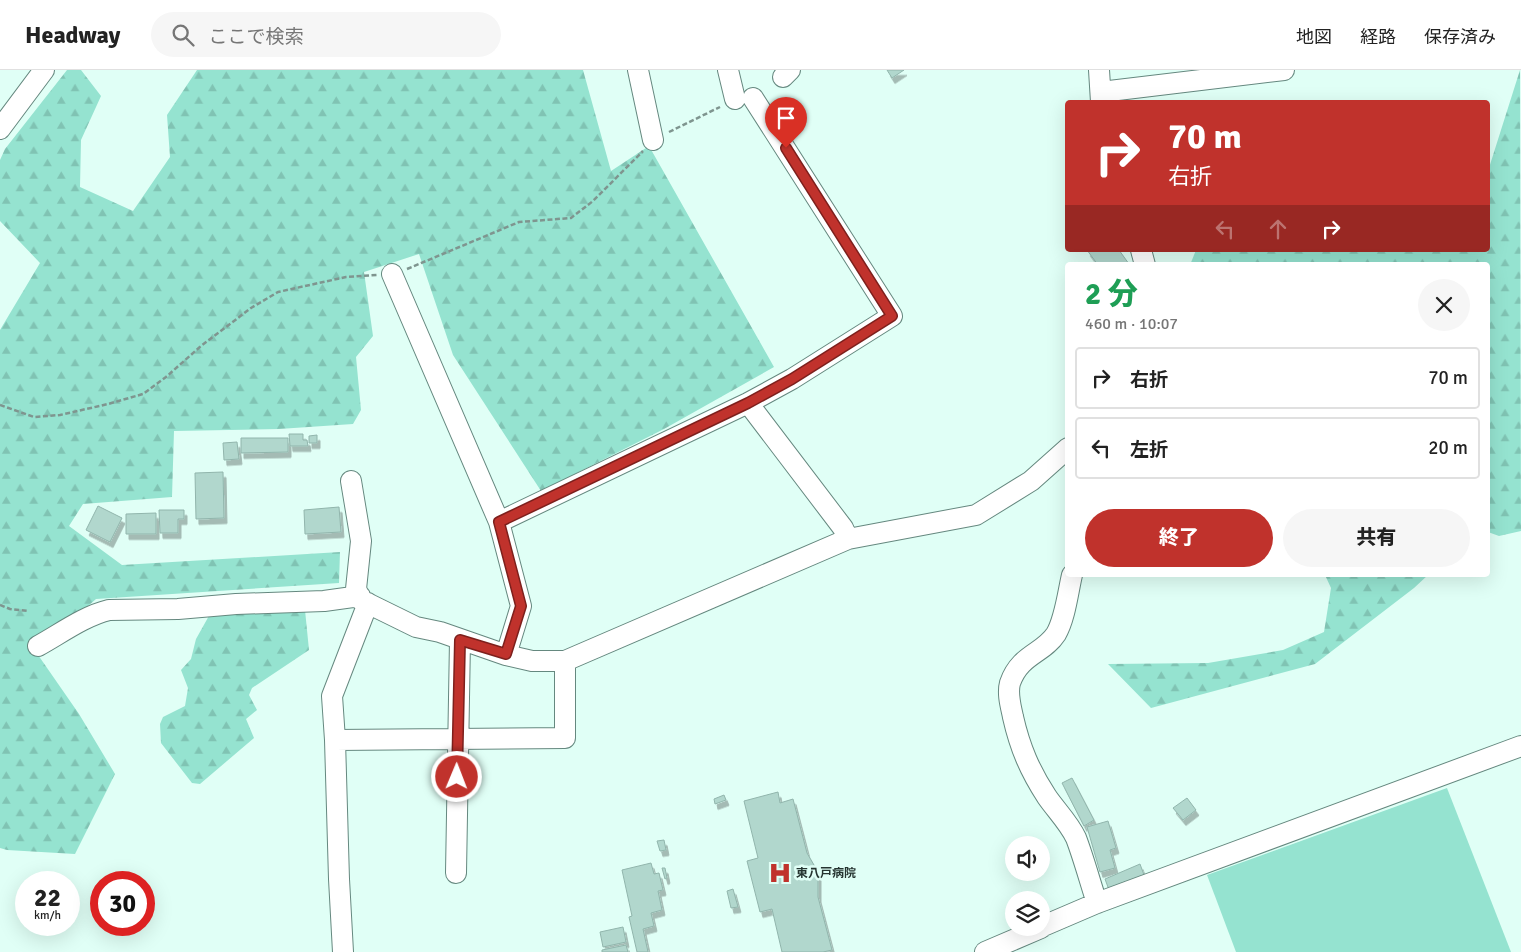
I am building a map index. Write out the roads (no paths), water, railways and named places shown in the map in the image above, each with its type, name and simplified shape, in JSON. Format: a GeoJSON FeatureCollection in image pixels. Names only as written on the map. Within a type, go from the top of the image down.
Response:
{"type":"FeatureCollection","features":[{"type":"Feature","properties":{"kind":"street"},"geometry":{"type":"LineString","coordinates":[[0,129],[44,70]]}},
{"type":"Feature","properties":{"kind":"street"},"geometry":{"type":"LineString","coordinates":[[638,70],[653,140]]}},
{"type":"Feature","properties":{"kind":"street"},"geometry":{"type":"LineString","coordinates":[[499,522],[748,403],[792,379],[892,316],[744,99],[728,70]]}},
{"type":"Feature","properties":{"kind":"street"},"geometry":{"type":"LineString","coordinates":[[1099,70],[1101,97],[1284,70]]}},
{"type":"Feature","properties":{"kind":"street"},"geometry":{"type":"LineString","coordinates":[[392,274],[499,522],[521,606],[506,654]]}},
{"type":"Feature","properties":{"kind":"street"},"geometry":{"type":"LineString","coordinates":[[748,403],[843,528],[848,539]]}},
{"type":"Feature","properties":{"kind":"street"},"geometry":{"type":"LineString","coordinates":[[351,481],[361,541],[356,589],[364,600],[416,627],[440,632],[460,640],[532,661],[565,661],[848,539],[976,515],[1030,481],[1065,451]]}},
{"type":"Feature","properties":{"kind":"street"},"geometry":{"type":"LineString","coordinates":[[1072,577],[1056,634],[1016,669],[1010,686],[1009,701],[1016,733],[1025,759],[1046,795],[1075,836],[1097,903]]}},
{"type":"Feature","properties":{"kind":"street"},"geometry":{"type":"LineString","coordinates":[[38,646],[101,612],[109,610],[178,609],[236,604],[364,600]]}},
{"type":"Feature","properties":{"kind":"street"},"geometry":{"type":"LineString","coordinates":[[343,952],[332,696],[364,600]]}},
{"type":"Feature","properties":{"kind":"street"},"geometry":{"type":"LineString","coordinates":[[456,873],[460,640]]}},
{"type":"Feature","properties":{"kind":"street"},"geometry":{"type":"LineString","coordinates":[[335,740],[565,738],[565,661]]}},
{"type":"Feature","properties":{"kind":"street"},"geometry":{"type":"LineString","coordinates":[[1050,923],[1097,903],[1521,746]]}},
{"type":"Feature","properties":{"kind":"street"},"geometry":{"type":"LineString","coordinates":[[985,952],[1014,946],[1028,936]]}},
{"type":"Feature","properties":{"kind":"place","name":"東八戸病院"},"geometry":{"type":"Point","coordinates":[780,873]}}]}
